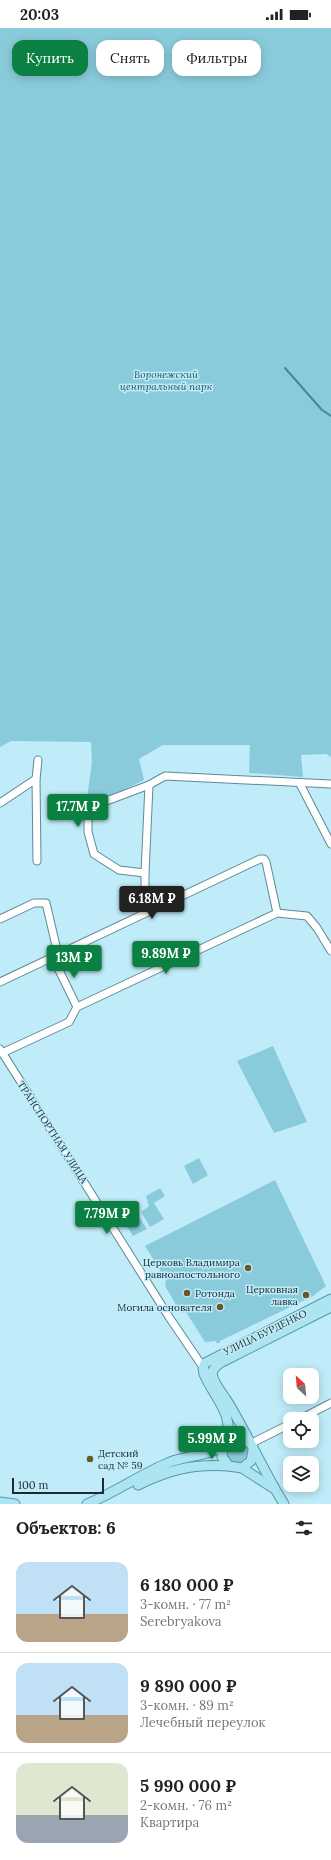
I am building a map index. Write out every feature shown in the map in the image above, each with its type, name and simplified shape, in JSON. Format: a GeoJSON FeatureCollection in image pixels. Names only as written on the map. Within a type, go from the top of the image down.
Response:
{"type":"FeatureCollection","features":[{"type":"Feature","properties":{"kind":"main road","name":"УЛИЦА БУРДЕНКО"},"geometry":{"type":"LineString","coordinates":[[203,1368],[207,1361],[331,1299]]}},
{"type":"Feature","properties":{"kind":"main road","name":"УЛИЦА БУРДЕНКО"},"geometry":{"type":"LineString","coordinates":[[211,1375],[212,1370],[218,1364],[331,1307]]}},
{"type":"Feature","properties":{"kind":"main road"},"geometry":{"type":"LineString","coordinates":[[203,1368],[205,1379],[228,1418],[229,1434],[222,1458],[229,1466]]}},
{"type":"Feature","properties":{"kind":"main road"},"geometry":{"type":"LineString","coordinates":[[211,1375],[253,1445],[275,1490],[284,1504]]}},
{"type":"Feature","properties":{"kind":"main road"},"geometry":{"type":"LineString","coordinates":[[87,1504],[156,1468],[178,1460],[204,1455],[238,1437],[253,1445]]}},
{"type":"Feature","properties":{"kind":"main road"},"geometry":{"type":"LineString","coordinates":[[242,1468],[251,1461],[253,1445]]}},
{"type":"Feature","properties":{"kind":"main road"},"geometry":{"type":"LineString","coordinates":[[102,1504],[155,1476],[171,1470],[194,1466],[229,1466],[242,1468],[275,1490]]}},
{"type":"Feature","properties":{"kind":"main road"},"geometry":{"type":"LineString","coordinates":[[0,1502],[15,1504]]}},
{"type":"Feature","properties":{"kind":"street"},"geometry":{"type":"LineString","coordinates":[[38,760],[36,779],[38,861]]}},
{"type":"Feature","properties":{"kind":"street"},"geometry":{"type":"LineString","coordinates":[[145,872],[119,870],[94,854],[88,832],[88,808],[149,785],[164,776],[243,779],[300,784],[331,784]]}},
{"type":"Feature","properties":{"kind":"street"},"geometry":{"type":"LineString","coordinates":[[0,803],[36,779]]}},
{"type":"Feature","properties":{"kind":"street"},"geometry":{"type":"LineString","coordinates":[[300,784],[331,844]]}},
{"type":"Feature","properties":{"kind":"street"},"geometry":{"type":"LineString","coordinates":[[147,912],[145,907],[145,872],[149,785]]}},
{"type":"Feature","properties":{"kind":"street"},"geometry":{"type":"LineString","coordinates":[[0,982],[260,859],[264,859],[266,862],[277,913]]}},
{"type":"Feature","properties":{"kind":"street"},"geometry":{"type":"LineString","coordinates":[[0,919],[34,903],[46,903],[57,950],[56,964],[77,1007]]}},
{"type":"Feature","properties":{"kind":"street"},"geometry":{"type":"LineString","coordinates":[[1,1051],[69,1022],[77,1007],[277,913],[306,916],[317,928],[331,951]]}},
{"type":"Feature","properties":{"kind":"street","name":"ТРАНСПОРТНАЯ УЛИЦА"},"geometry":{"type":"LineString","coordinates":[[1,1051],[203,1368],[211,1375]]}},
{"type":"Feature","properties":{"kind":"street"},"geometry":{"type":"LineString","coordinates":[[314,1412],[331,1404]]}},
{"type":"Feature","properties":{"kind":"street"},"geometry":{"type":"LineString","coordinates":[[253,1445],[283,1428]]}},
{"type":"Feature","properties":{"kind":"green space","name":"Воронежский центральный парк"},"geometry":{"type":"Polygon","coordinates":[[[0,28],[331,28],[331,757],[326,754],[301,755],[303,777],[249,773],[250,745],[163,745],[139,759],[144,780],[105,799],[86,805],[92,762],[91,742],[11,741],[0,747],[0,28]]]}},
{"type":"Feature","properties":{"kind":"green space"},"geometry":{"type":"Polygon","coordinates":[[[273,1046],[307,1122],[274,1133],[237,1061],[273,1046]]]}},
{"type":"Feature","properties":{"kind":"green space"},"geometry":{"type":"Polygon","coordinates":[[[199,1158],[208,1175],[193,1184],[184,1166],[199,1158]]]}},
{"type":"Feature","properties":{"kind":"green space"},"geometry":{"type":"Polygon","coordinates":[[[275,1180],[326,1286],[313,1296],[220,1341],[220,1343],[216,1343],[216,1341],[205,1342],[186,1312],[181,1313],[165,1286],[166,1280],[145,1246],[275,1180]]]}},
{"type":"Feature","properties":{"kind":"green space"},"geometry":{"type":"Polygon","coordinates":[[[160,1188],[165,1196],[154,1203],[164,1219],[150,1227],[141,1212],[149,1206],[146,1196],[160,1188]]]}},
{"type":"Feature","properties":{"kind":"green space"},"geometry":{"type":"Polygon","coordinates":[[[129,1201],[147,1229],[133,1236],[116,1209],[129,1201]]]}},
{"type":"Feature","properties":{"kind":"green space"},"geometry":{"type":"Polygon","coordinates":[[[238,1442],[246,1445],[249,1453],[246,1461],[238,1464],[230,1461],[227,1453],[230,1445],[238,1442]]]}},
{"type":"Feature","properties":{"kind":"waterway"},"geometry":{"type":"LineString","coordinates":[[285,368],[322,410],[331,416]]}},
{"type":"Feature","properties":{"kind":"place","name":"Церковь Владимира равноапостольного"},"geometry":{"type":"Point","coordinates":[248,1268]}},
{"type":"Feature","properties":{"kind":"place","name":"Ротонда"},"geometry":{"type":"Point","coordinates":[187,1293]}},
{"type":"Feature","properties":{"kind":"place","name":"Церковная лавка"},"geometry":{"type":"Point","coordinates":[306,1295]}},
{"type":"Feature","properties":{"kind":"place","name":"Могила основателя"},"geometry":{"type":"Point","coordinates":[220,1307]}},
{"type":"Feature","properties":{"kind":"place","name":"Детский сад № 59"},"geometry":{"type":"Point","coordinates":[90,1459]}}]}
